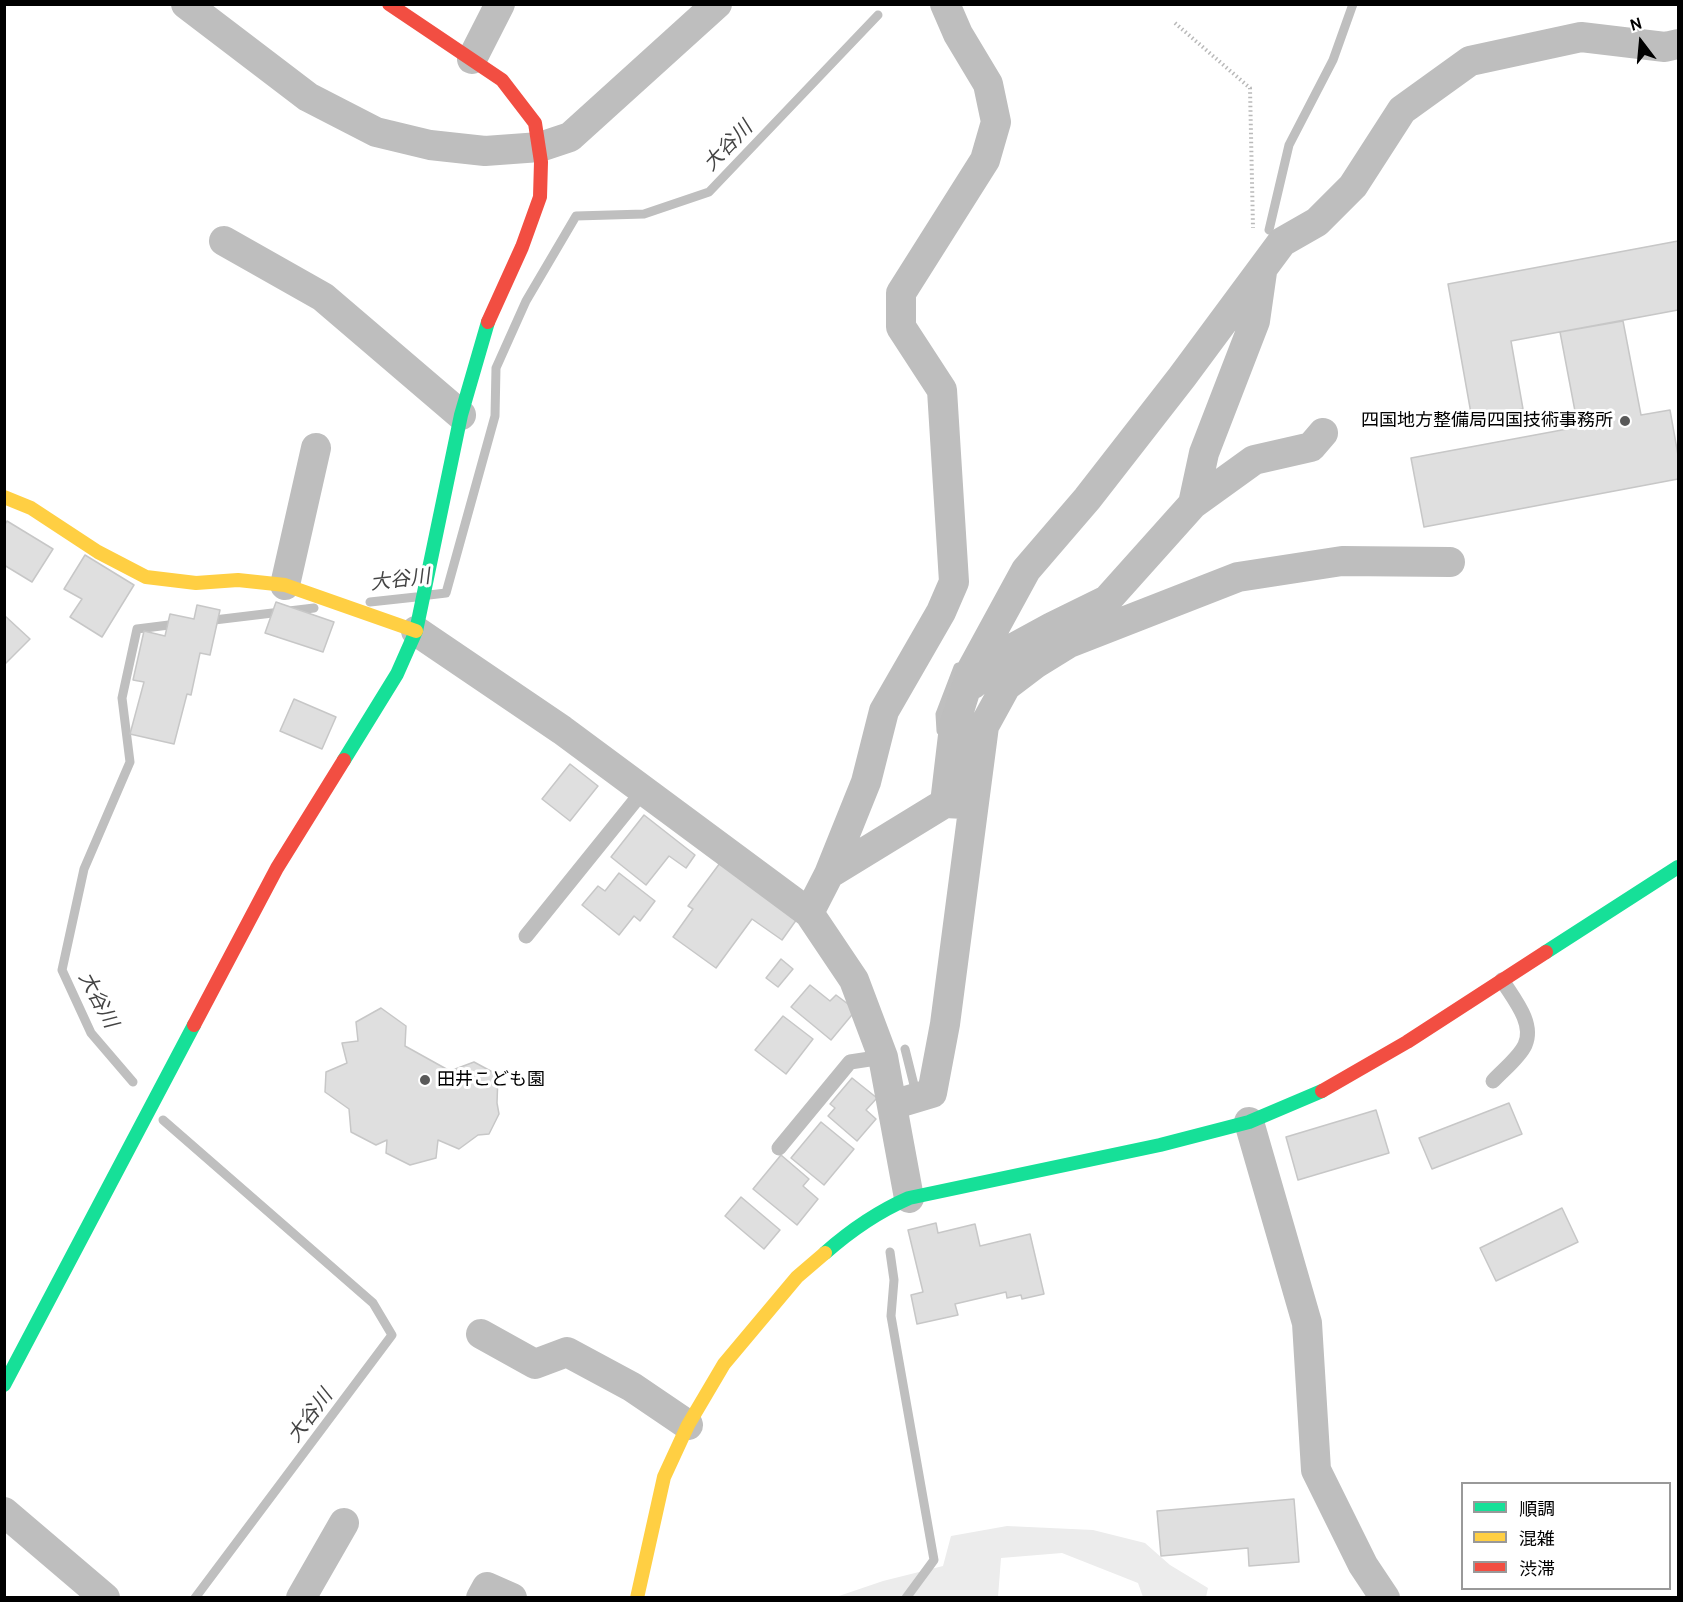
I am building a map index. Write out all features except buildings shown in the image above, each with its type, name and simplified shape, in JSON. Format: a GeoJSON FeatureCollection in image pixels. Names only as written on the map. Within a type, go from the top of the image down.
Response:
{"type":"FeatureCollection","features":[{"type":"Feature","properties":{"kind":"street"},"geometry":{"type":"LineString","coordinates":[[186,4],[308,97],[376,132],[430,145],[485,151],[540,147],[570,137],[717,4]]}},
{"type":"Feature","properties":{"kind":"street"},"geometry":{"type":"LineString","coordinates":[[4,1385],[278,868],[397,674],[416,631],[460,415],[489,320],[522,246],[540,197],[542,162],[535,123],[502,80],[389,4]]}},
{"type":"Feature","properties":{"kind":"street"},"geometry":{"type":"LineString","coordinates":[[472,59],[500,4]]}},
{"type":"Feature","properties":{"kind":"street"},"geometry":{"type":"LineString","coordinates":[[809,913],[829,873],[866,782],[884,711],[941,612],[954,582],[942,390],[901,327],[901,293],[985,160],[996,122],[988,84],[958,34],[945,4]]}},
{"type":"Feature","properties":{"kind":"street"},"geometry":{"type":"LineString","coordinates":[[892,1105],[932,1093],[945,1024],[959,804],[954,727],[972,669],[1026,570],[1087,499],[1182,377],[1282,242],[1317,222],[1353,186],[1402,110],[1470,61],[1581,38],[1665,47],[1678,44]]}},
{"type":"Feature","properties":{"kind":"street"},"geometry":{"type":"LineString","coordinates":[[224,241],[323,297],[460,415]]}},
{"type":"Feature","properties":{"kind":"street"},"geometry":{"type":"LineString","coordinates":[[1194,504],[1204,453],[1255,321],[1263,267]]}},
{"type":"Feature","properties":{"kind":"street"},"geometry":{"type":"LineString","coordinates":[[964,692],[1008,651],[1107,600],[1194,504],[1254,460],[1311,447],[1323,433]]}},
{"type":"Feature","properties":{"kind":"street"},"geometry":{"type":"LineString","coordinates":[[296,589],[316,448]]}},
{"type":"Feature","properties":{"kind":"street"},"geometry":{"type":"LineString","coordinates":[[4,497],[31,508],[98,552],[146,577],[196,583],[238,580],[296,589],[416,631],[562,730],[809,913],[854,980],[883,1057],[909,1198]]}},
{"type":"Feature","properties":{"kind":"street"},"geometry":{"type":"LineString","coordinates":[[829,873],[959,804],[984,726],[1006,686],[1035,664],[1070,643],[1238,577],[1342,561],[1450,562]]}},
{"type":"Feature","properties":{"kind":"street"},"geometry":{"type":"LineString","coordinates":[[637,1598],[664,1477],[688,1425],[724,1364],[797,1278],[852,1229],[883,1209],[909,1198],[1160,1145],[1249,1122],[1331,1086],[1407,1042],[1678,867]]}},
{"type":"Feature","properties":{"kind":"street"},"geometry":{"type":"LineString","coordinates":[[1249,1122],[1307,1323],[1316,1470],[1363,1565],[1385,1598]]}},
{"type":"Feature","properties":{"kind":"street"},"geometry":{"type":"LineString","coordinates":[[481,1334],[535,1364],[567,1352],[632,1386],[688,1425]]}},
{"type":"Feature","properties":{"kind":"street"},"geometry":{"type":"LineString","coordinates":[[4,1512],[105,1598]]}},
{"type":"Feature","properties":{"kind":"street"},"geometry":{"type":"LineString","coordinates":[[300,1598],[344,1523]]}},
{"type":"Feature","properties":{"kind":"street"},"geometry":{"type":"LineString","coordinates":[[481,1598],[487,1587],[512,1598]]}},
{"type":"Feature","properties":{"kind":"lane"},"geometry":{"type":"LineString","coordinates":[[526,936],[643,790]]}},
{"type":"Feature","properties":{"kind":"lane"},"geometry":{"type":"LineString","coordinates":[[1493,1081],[1524,1046],[1528,1032],[1522,1013],[1502,981]]}},
{"type":"Feature","properties":{"kind":"lane"},"geometry":{"type":"LineString","coordinates":[[779,1148],[850,1062],[883,1057]]}},
{"type":"Feature","properties":{"kind":"path"},"geometry":{"type":"LineString","coordinates":[[1175,23],[1250,88],[1254,235],[1263,267]]}},
{"type":"Feature","properties":{"kind":"shaded area"},"geometry":{"type":"Polygon","coordinates":[[[1007,1526],[1093,1530],[1145,1543],[1170,1565],[1208,1588],[1206,1597],[1143,1597],[1138,1583],[1062,1553],[1001,1558],[998,1597],[836,1597],[883,1581],[943,1566],[951,1536],[1007,1526]]]}},
{"type":"Feature","properties":{"kind":"waterway"},"geometry":{"type":"LineString","coordinates":[[1269,230],[1289,145],[1333,60],[1353,4]]}},
{"type":"Feature","properties":{"kind":"waterway","name":"大谷川"},"geometry":{"type":"LineString","coordinates":[[429,595],[446,593],[495,416],[496,368],[526,301],[576,216],[644,214],[709,192],[878,15]]}},
{"type":"Feature","properties":{"kind":"waterway","name":"大谷川"},"geometry":{"type":"LineString","coordinates":[[370,602],[416,597]]}},
{"type":"Feature","properties":{"kind":"waterway","name":"大谷川"},"geometry":{"type":"LineString","coordinates":[[206,621],[314,608]]}},
{"type":"Feature","properties":{"kind":"waterway","name":"大谷川"},"geometry":{"type":"LineString","coordinates":[[133,1082],[91,1033],[62,970],[84,869],[130,762],[122,698],[137,629],[177,624]]}},
{"type":"Feature","properties":{"kind":"waterway"},"geometry":{"type":"LineString","coordinates":[[941,731],[940,714],[958,667]]}},
{"type":"Feature","properties":{"kind":"waterway"},"geometry":{"type":"LineString","coordinates":[[905,1049],[916,1093]]}},
{"type":"Feature","properties":{"kind":"waterway","name":"大谷川"},"geometry":{"type":"LineString","coordinates":[[163,1120],[373,1303],[392,1335],[195,1598]]}},
{"type":"Feature","properties":{"kind":"waterway"},"geometry":{"type":"LineString","coordinates":[[890,1252],[894,1280],[891,1316],[934,1560],[906,1598]]}},
{"type":"Feature","properties":{"kind":"traffic: fast"},"geometry":{"type":"LineString","coordinates":[[344,760],[397,674],[416,631],[461,415],[488,322]]}},
{"type":"Feature","properties":{"kind":"traffic: fast"},"geometry":{"type":"LineString","coordinates":[[1546,952],[1678,867]]}},
{"type":"Feature","properties":{"kind":"traffic: fast"},"geometry":{"type":"LineString","coordinates":[[4,1385],[194,1025]]}},
{"type":"Feature","properties":{"kind":"traffic: fast"},"geometry":{"type":"LineString","coordinates":[[825,1253],[865,1222],[909,1198],[1160,1145],[1249,1122],[1322,1091]]}},
{"type":"Feature","properties":{"kind":"traffic: slow"},"geometry":{"type":"LineString","coordinates":[[4,497],[31,508],[98,552],[146,577],[196,583],[238,580],[285,585],[416,631]]}},
{"type":"Feature","properties":{"kind":"traffic: slow"},"geometry":{"type":"LineString","coordinates":[[637,1598],[664,1477],[688,1425],[724,1364],[797,1277],[825,1253]]}},
{"type":"Feature","properties":{"kind":"traffic: jam"},"geometry":{"type":"LineString","coordinates":[[389,4],[502,80],[535,123],[541,162],[540,197],[522,247],[488,322]]}},
{"type":"Feature","properties":{"kind":"traffic: jam"},"geometry":{"type":"LineString","coordinates":[[194,1025],[277,868],[344,760]]}},
{"type":"Feature","properties":{"kind":"traffic: jam"},"geometry":{"type":"LineString","coordinates":[[1322,1091],[1407,1042],[1546,952]]}},
{"type":"Feature","properties":{"kind":"place","name":"四国地方整備局四国技術事務所"},"geometry":{"type":"Point","coordinates":[1625,421]}},
{"type":"Feature","properties":{"kind":"place","name":"田井こども園"},"geometry":{"type":"Point","coordinates":[425,1080]}}]}
